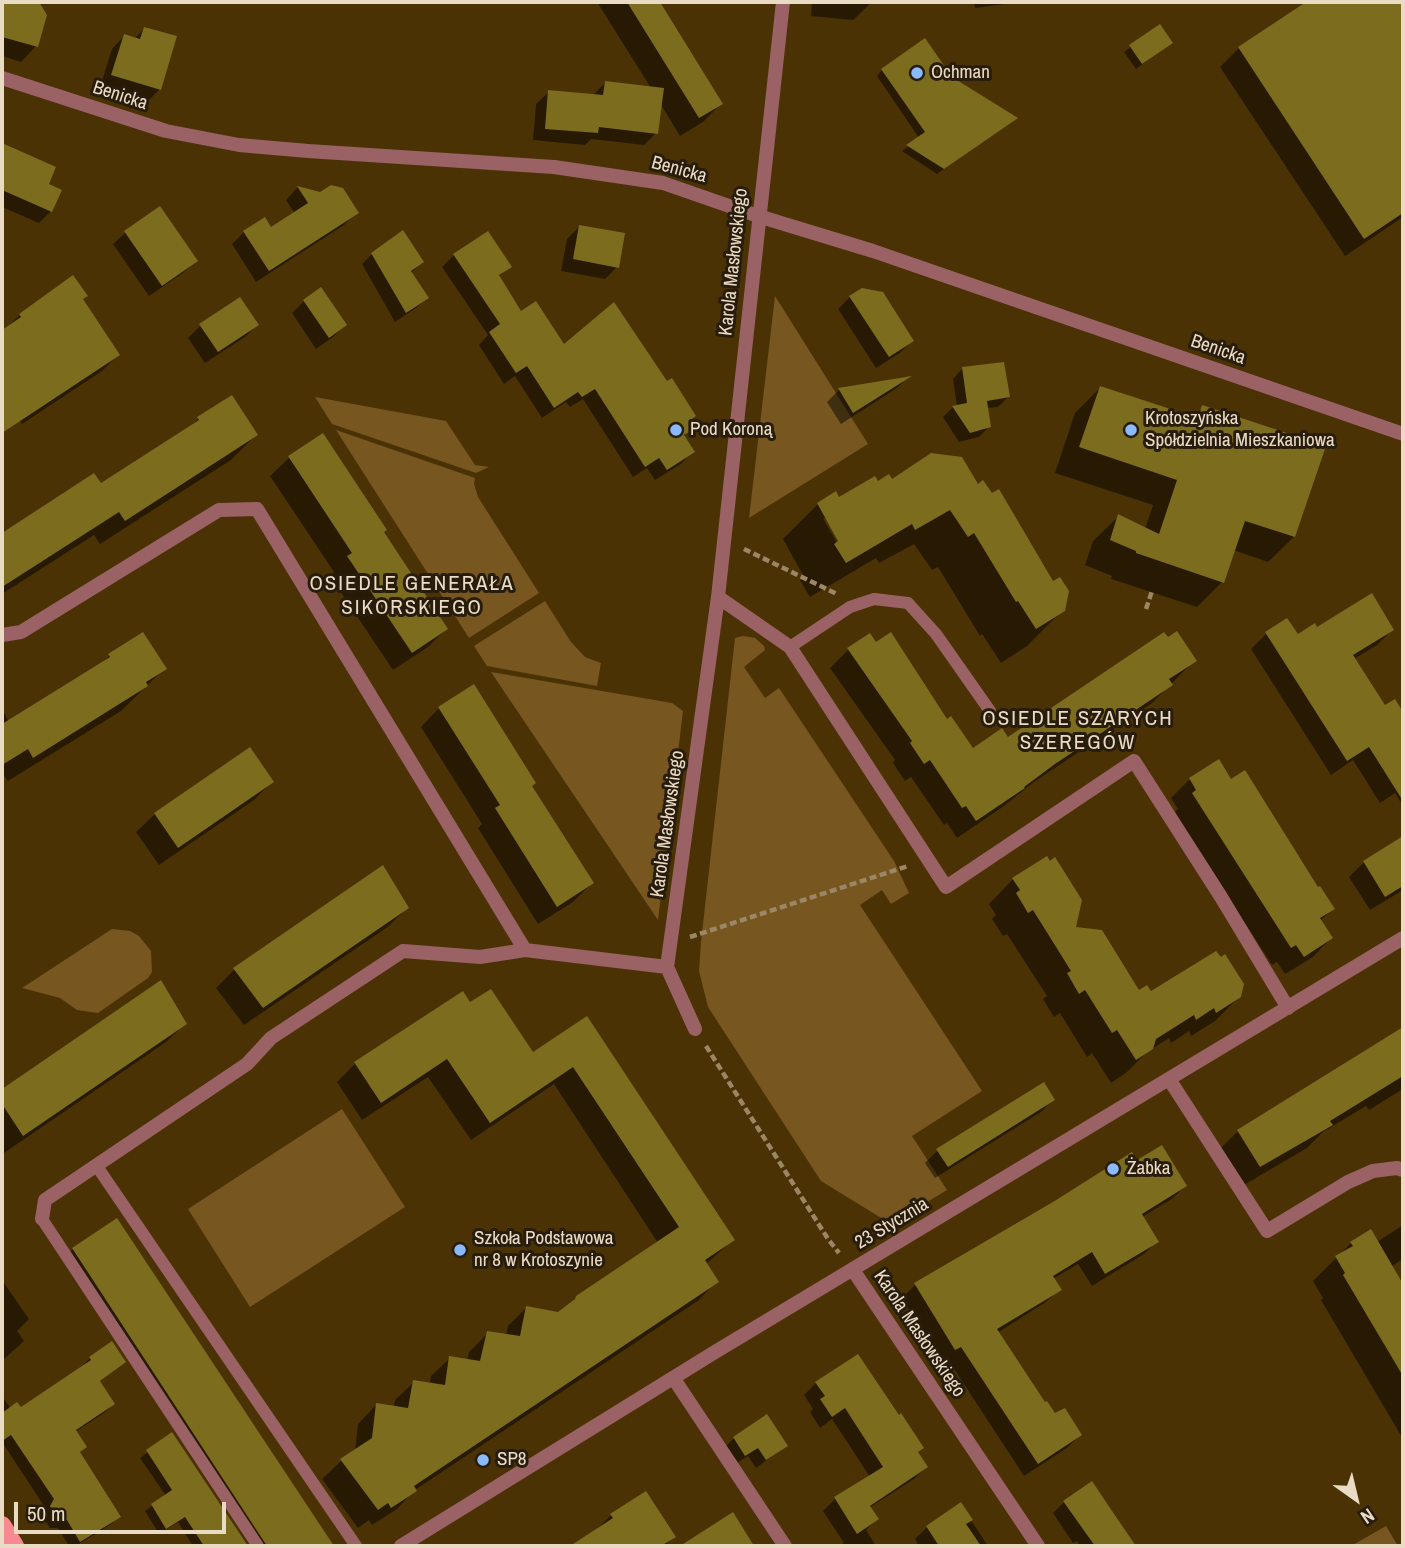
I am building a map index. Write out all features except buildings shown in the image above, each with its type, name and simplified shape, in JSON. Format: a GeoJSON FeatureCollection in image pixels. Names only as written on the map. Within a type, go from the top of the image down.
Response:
{"type":"FeatureCollection","features":[{"type":"Feature","properties":{"kind":"main road"},"geometry":{"type":"LineString","coordinates":[[2,1525],[15,1546]]}},
{"type":"Feature","properties":{"kind":"street","name":"Karola Masłowskiego"},"geometry":{"type":"LineString","coordinates":[[667,967],[718,597],[783,2]]}},
{"type":"Feature","properties":{"kind":"street","name":"Benicka"},"geometry":{"type":"LineString","coordinates":[[2,78],[166,131],[239,145],[568,169],[663,183],[758,216],[873,251],[1403,434]]}},
{"type":"Feature","properties":{"kind":"street"},"geometry":{"type":"LineString","coordinates":[[2,635],[22,632],[219,510],[257,509],[524,950]]}},
{"type":"Feature","properties":{"kind":"street"},"geometry":{"type":"LineString","coordinates":[[718,597],[790,647],[946,887],[1134,761],[1288,1008]]}},
{"type":"Feature","properties":{"kind":"street","name":"23 Stycznia"},"geometry":{"type":"LineString","coordinates":[[401,1546],[1403,938]]}},
{"type":"Feature","properties":{"kind":"street"},"geometry":{"type":"LineString","coordinates":[[42,1219],[44,1200],[247,1064],[271,1038],[403,951],[480,957],[524,950],[667,967],[695,1029]]}},
{"type":"Feature","properties":{"kind":"street"},"geometry":{"type":"LineString","coordinates":[[1169,1079],[1267,1231],[1348,1182],[1373,1171],[1397,1168],[1403,1170]]}},
{"type":"Feature","properties":{"kind":"street","name":"Karola Masłowskiego"},"geometry":{"type":"LineString","coordinates":[[853,1270],[1038,1546]]}},
{"type":"Feature","properties":{"kind":"street"},"geometry":{"type":"LineString","coordinates":[[674,1379],[785,1546]]}},
{"type":"Feature","properties":{"kind":"lane"},"geometry":{"type":"LineString","coordinates":[[790,647],[850,607],[874,599],[908,603],[936,634],[990,710]]}},
{"type":"Feature","properties":{"kind":"lane"},"geometry":{"type":"LineString","coordinates":[[96,1166],[356,1546]]}},
{"type":"Feature","properties":{"kind":"lane"},"geometry":{"type":"LineString","coordinates":[[42,1219],[258,1546]]}},
{"type":"Feature","properties":{"kind":"path"},"geometry":{"type":"LineString","coordinates":[[741,548],[835,592]]}},
{"type":"Feature","properties":{"kind":"path"},"geometry":{"type":"LineString","coordinates":[[1146,608],[1152,591]]}},
{"type":"Feature","properties":{"kind":"path"},"geometry":{"type":"LineString","coordinates":[[671,943],[929,859]]}},
{"type":"Feature","properties":{"kind":"path","name":"Karola Masłowskiego"},"geometry":{"type":"LineString","coordinates":[[695,1029],[828,1239],[853,1270]]}},
{"type":"Feature","properties":{"kind":"shaded area"},"geometry":{"type":"Polygon","coordinates":[[[775,296],[868,444],[749,518],[775,296]]]}},
{"type":"Feature","properties":{"kind":"shaded area"},"geometry":{"type":"Polygon","coordinates":[[[315,397],[446,421],[475,465],[489,467],[476,473],[332,424],[315,397]]]}},
{"type":"Feature","properties":{"kind":"shaded area"},"geometry":{"type":"Polygon","coordinates":[[[336,430],[475,478],[478,497],[539,593],[469,638],[336,430]]]}},
{"type":"Feature","properties":{"kind":"shaded area"},"geometry":{"type":"Polygon","coordinates":[[[545,601],[571,642],[585,657],[601,663],[597,686],[487,666],[474,646],[545,601]]]}},
{"type":"Feature","properties":{"kind":"shaded area"},"geometry":{"type":"Polygon","coordinates":[[[735,638],[755,638],[765,650],[744,667],[765,698],[779,688],[894,861],[909,893],[891,904],[882,890],[860,905],[982,1091],[912,1136],[947,1190],[891,1224],[821,1181],[708,1007],[699,971],[701,942],[735,638]]]}},
{"type":"Feature","properties":{"kind":"shaded area"},"geometry":{"type":"Polygon","coordinates":[[[491,672],[672,703],[683,711],[658,920],[491,672]]]}},
{"type":"Feature","properties":{"kind":"shaded area"},"geometry":{"type":"Polygon","coordinates":[[[112,929],[130,931],[139,936],[151,951],[152,972],[148,978],[98,1013],[77,1010],[60,998],[22,988],[112,929]]]}},
{"type":"Feature","properties":{"kind":"shaded area"},"geometry":{"type":"Polygon","coordinates":[[[342,1109],[405,1207],[250,1307],[188,1209],[342,1109]]]}},
{"type":"Feature","properties":{"kind":"shaded area"},"geometry":{"type":"Polygon","coordinates":[[[1386,1526],[1398,1546],[1351,1546],[1386,1526]]]}},
{"type":"Feature","properties":{"kind":"place","name":"Ochman"},"geometry":{"type":"Point","coordinates":[917,73]}},
{"type":"Feature","properties":{"kind":"place","name":"Pod Koroną"},"geometry":{"type":"Point","coordinates":[676,430]}},
{"type":"Feature","properties":{"kind":"place","name":"Krotoszyńska Spółdzielnia Mieszkaniowa"},"geometry":{"type":"Point","coordinates":[1131,430]}},
{"type":"Feature","properties":{"kind":"place","name":"Żabka"},"geometry":{"type":"Point","coordinates":[1113,1169]}},
{"type":"Feature","properties":{"kind":"place","name":"Szkoła Podstawowa nr 8 w Krotoszynie"},"geometry":{"type":"Point","coordinates":[460,1250]}},
{"type":"Feature","properties":{"kind":"place","name":"SP8"},"geometry":{"type":"Point","coordinates":[483,1460]}},
{"type":"Feature","properties":{"kind":"district","name":"OSIEDLE GENERAŁA SIKORSKIEGO"},"geometry":{"type":"Point","coordinates":[412,596]}},
{"type":"Feature","properties":{"kind":"district","name":"OSIEDLE SZARYCH SZEREGÓW"},"geometry":{"type":"Point","coordinates":[1078,731]}}]}
